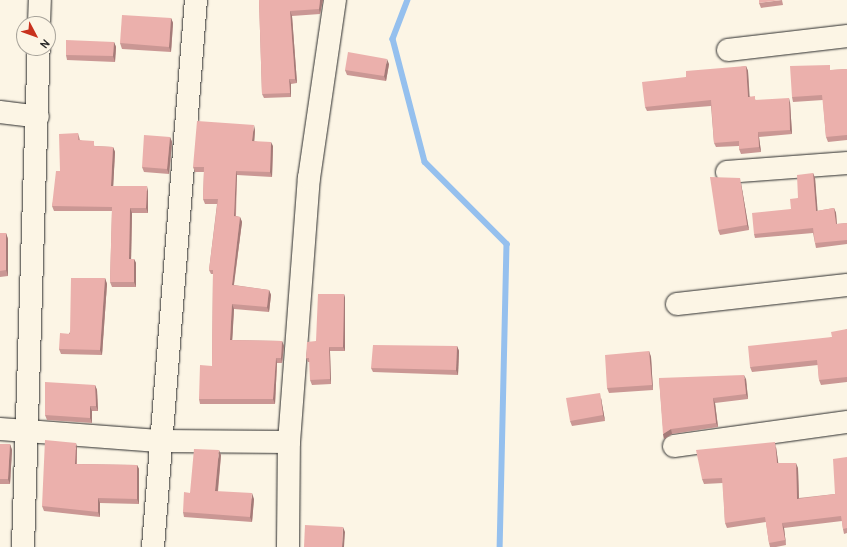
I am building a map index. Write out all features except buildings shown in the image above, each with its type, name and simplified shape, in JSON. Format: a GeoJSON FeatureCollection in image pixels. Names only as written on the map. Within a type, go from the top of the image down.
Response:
{"type":"FeatureCollection","features":[{"type":"Feature","properties":{"kind":"street"},"geometry":{"type":"LineString","coordinates":[[39,16],[40,0]]}},
{"type":"Feature","properties":{"kind":"street"},"geometry":{"type":"LineString","coordinates":[[153,547],[159,441],[196,0]]}},
{"type":"Feature","properties":{"kind":"street"},"geometry":{"type":"LineString","coordinates":[[288,547],[289,442],[309,178],[335,0]]}},
{"type":"Feature","properties":{"kind":"street"},"geometry":{"type":"LineString","coordinates":[[728,50],[847,36]]}},
{"type":"Feature","properties":{"kind":"street"},"geometry":{"type":"LineString","coordinates":[[23,547],[28,431],[39,56]]}},
{"type":"Feature","properties":{"kind":"street"},"geometry":{"type":"LineString","coordinates":[[0,112],[38,117]]}},
{"type":"Feature","properties":{"kind":"street"},"geometry":{"type":"LineString","coordinates":[[727,172],[847,163]]}},
{"type":"Feature","properties":{"kind":"street"},"geometry":{"type":"LineString","coordinates":[[677,304],[847,285]]}},
{"type":"Feature","properties":{"kind":"street"},"geometry":{"type":"LineString","coordinates":[[674,446],[847,422]]}},
{"type":"Feature","properties":{"kind":"street"},"geometry":{"type":"LineString","coordinates":[[0,429],[159,441],[289,442]]}},
{"type":"Feature","properties":{"kind":"waterway"},"geometry":{"type":"LineString","coordinates":[[408,0],[393,39],[425,162],[507,244],[500,547]]}}]}
